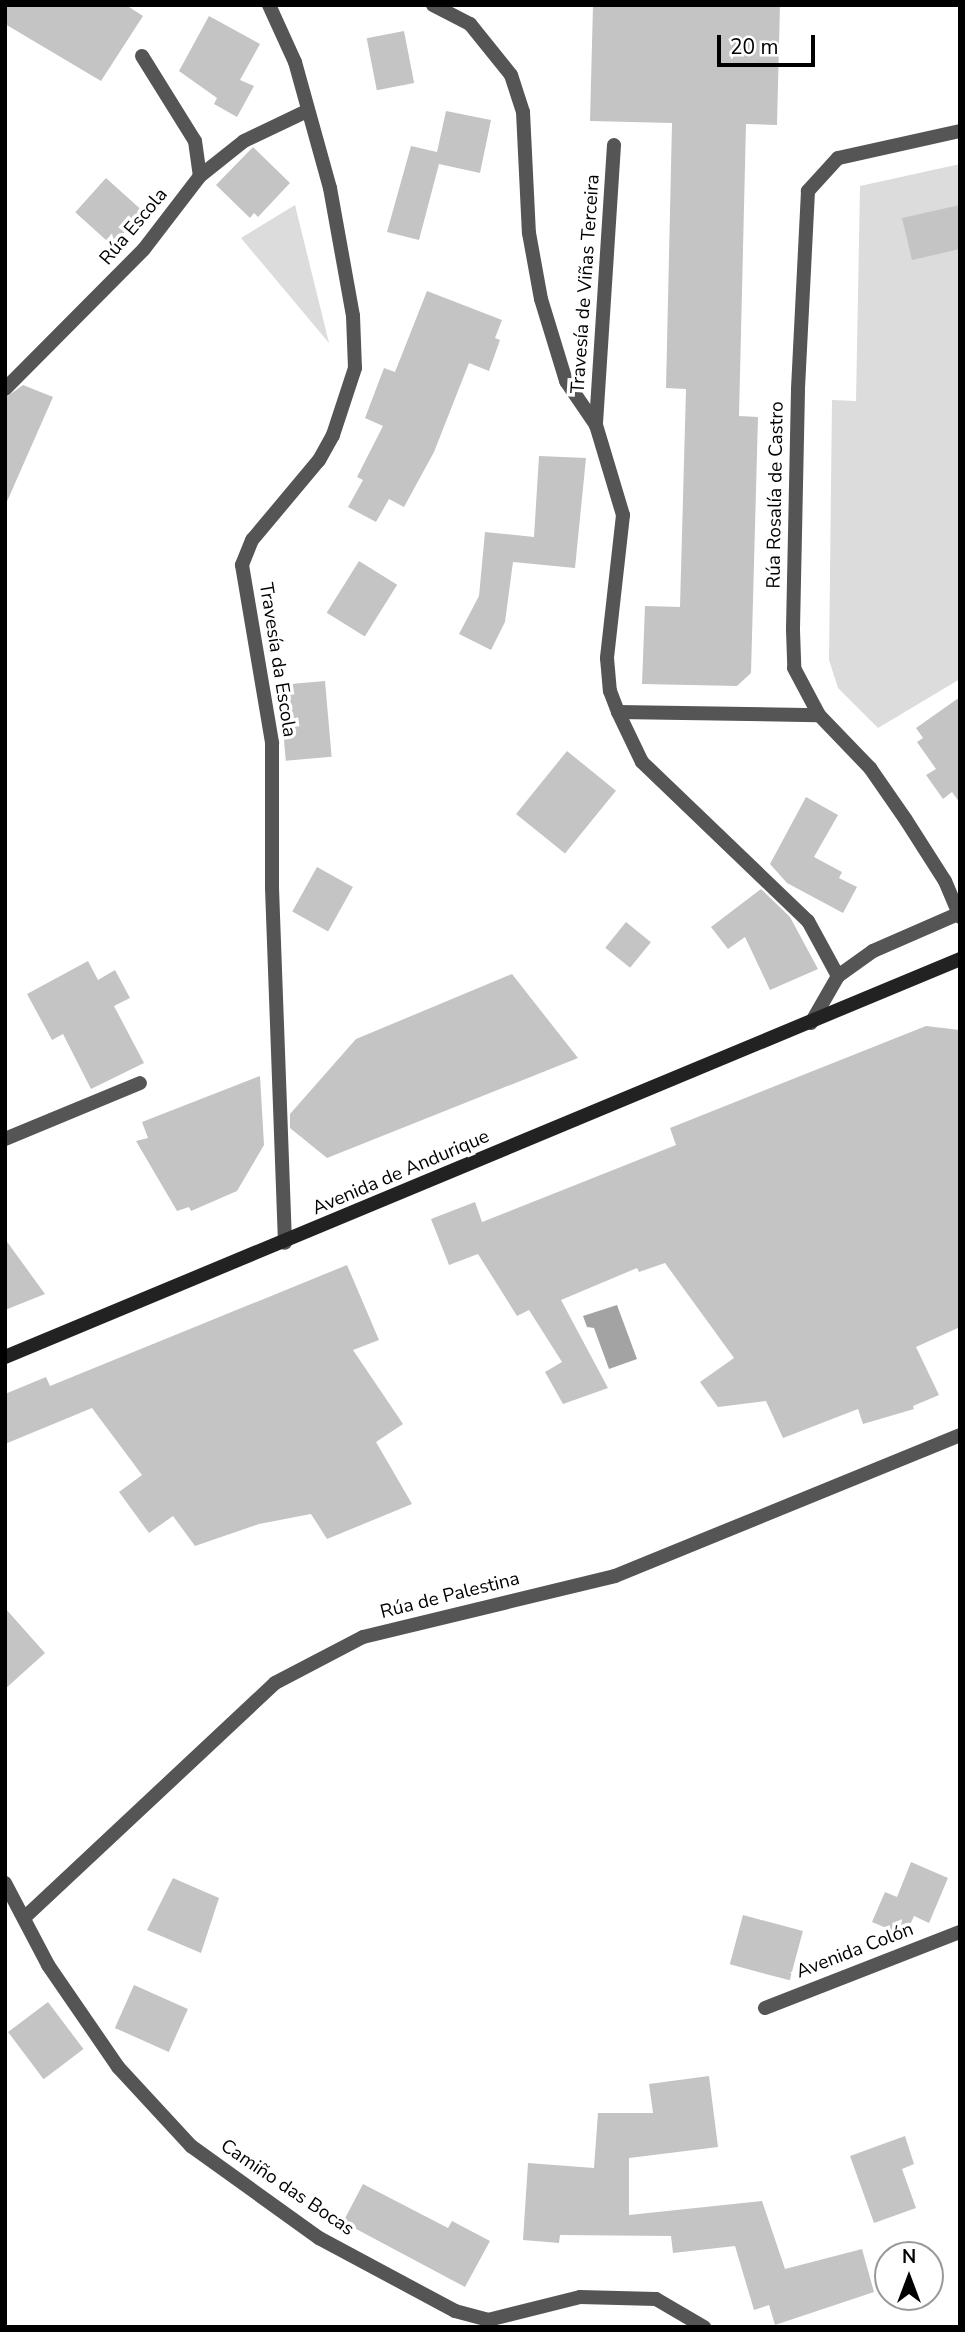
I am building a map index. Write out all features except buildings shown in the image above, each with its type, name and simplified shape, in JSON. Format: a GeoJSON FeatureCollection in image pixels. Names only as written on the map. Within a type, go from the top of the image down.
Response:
{"type":"FeatureCollection","features":[{"type":"Feature","properties":{"kind":"main road","name":"Avenida de Andurique"},"geometry":{"type":"LineString","coordinates":[[5,1357],[960,959]]}},
{"type":"Feature","properties":{"kind":"street","name":"Travesía da Escola"},"geometry":{"type":"LineString","coordinates":[[269,5],[295,62],[343,243],[354,316],[355,368],[334,435],[319,460],[251,540],[242,565],[272,743],[273,944],[285,1242]]}},
{"type":"Feature","properties":{"kind":"street","name":"Travesía de Viñas Terceira"},"geometry":{"type":"LineString","coordinates":[[433,5],[470,24],[511,75],[523,112],[529,233],[541,299],[566,381],[596,425],[622,515],[607,658],[610,691],[618,712],[642,762],[808,921],[838,976]]}},
{"type":"Feature","properties":{"kind":"street"},"geometry":{"type":"LineString","coordinates":[[142,56],[195,141],[200,176]]}},
{"type":"Feature","properties":{"kind":"street","name":"Rúa Escola"},"geometry":{"type":"LineString","coordinates":[[5,389],[144,249],[200,176],[244,141],[307,111]]}},
{"type":"Feature","properties":{"kind":"street","name":"Rúa Rosalía de Castro"},"geometry":{"type":"LineString","coordinates":[[959,914],[945,881],[877,778],[819,715],[794,668],[793,643],[798,390],[808,191],[838,158],[960,131]]}},
{"type":"Feature","properties":{"kind":"street","name":"Travesía de Viñas Terceira"},"geometry":{"type":"LineString","coordinates":[[596,425],[614,145]]}},
{"type":"Feature","properties":{"kind":"street"},"geometry":{"type":"LineString","coordinates":[[618,712],[819,715]]}},
{"type":"Feature","properties":{"kind":"street"},"geometry":{"type":"LineString","coordinates":[[811,1023],[838,976],[873,951],[959,914]]}},
{"type":"Feature","properties":{"kind":"street"},"geometry":{"type":"LineString","coordinates":[[5,1139],[140,1083]]}},
{"type":"Feature","properties":{"kind":"street","name":"Rúa de Palestina"},"geometry":{"type":"LineString","coordinates":[[24,1918],[275,1684],[363,1637],[615,1576],[960,1435]]}},
{"type":"Feature","properties":{"kind":"street","name":"Camiño das Bocas"},"geometry":{"type":"LineString","coordinates":[[5,1883],[87,2021],[145,2096],[191,2146],[320,2238],[455,2311],[488,2320],[580,2297],[656,2299],[704,2327]]}},
{"type":"Feature","properties":{"kind":"street","name":"Avenida Colón"},"geometry":{"type":"LineString","coordinates":[[765,2008],[960,1932]]}},
{"type":"Feature","properties":{"kind":"shaded area"},"geometry":{"type":"Polygon","coordinates":[[[960,164],[960,679],[878,728],[838,688],[829,660],[832,400],[856,401],[860,186],[960,164]]]}},
{"type":"Feature","properties":{"kind":"shaded area"},"geometry":{"type":"Polygon","coordinates":[[[295,205],[329,343],[241,238],[295,205]]]}},
{"type":"Feature","properties":{"kind":"shaded area"},"geometry":{"type":"Polygon","coordinates":[[[617,1305],[637,1359],[609,1369],[594,1328],[587,1327],[583,1316],[617,1305]]]}}]}
